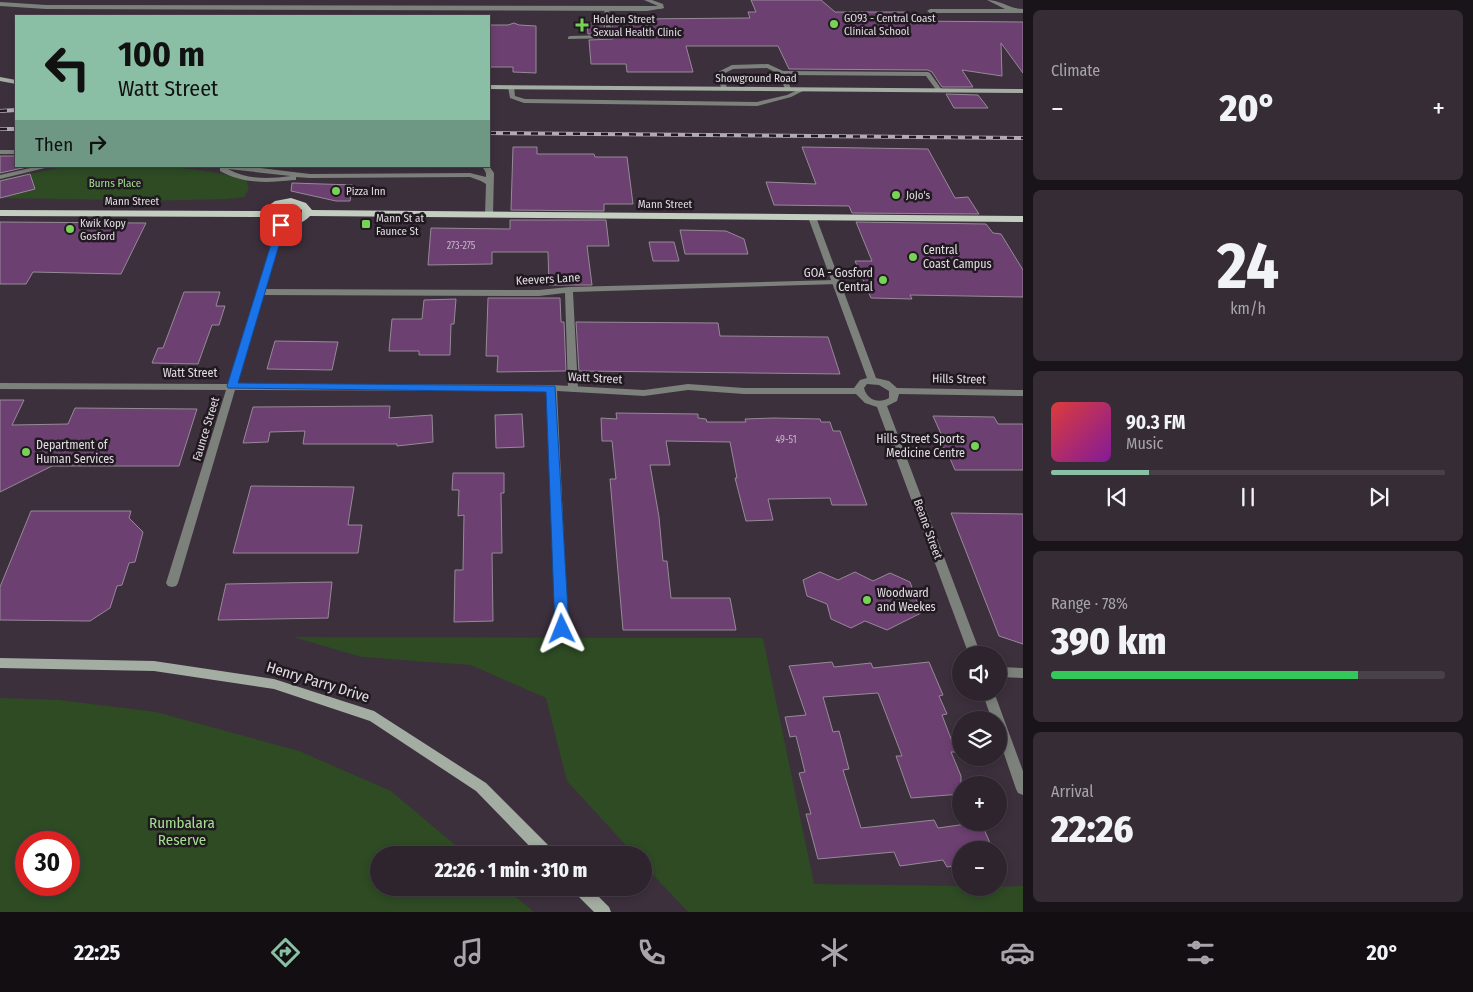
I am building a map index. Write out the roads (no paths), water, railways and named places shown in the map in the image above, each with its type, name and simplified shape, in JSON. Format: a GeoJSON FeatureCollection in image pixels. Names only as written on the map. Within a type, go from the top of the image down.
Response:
{"type":"FeatureCollection","features":[{"type":"Feature","properties":{"kind":"main road"},"geometry":{"type":"LineString","coordinates":[[281,225],[270,222],[264,216],[275,204],[288,201],[301,204],[307,209],[307,213]]}},
{"type":"Feature","properties":{"kind":"main road","name":"Mann Street"},"geometry":{"type":"LineString","coordinates":[[0,213],[264,214]]}},
{"type":"Feature","properties":{"kind":"main road","name":"Mann Street"},"geometry":{"type":"LineString","coordinates":[[281,225],[295,222],[307,213],[1023,219]]}},
{"type":"Feature","properties":{"kind":"street"},"geometry":{"type":"LineString","coordinates":[[46,7],[79,0]]}},
{"type":"Feature","properties":{"kind":"street"},"geometry":{"type":"LineString","coordinates":[[350,15],[355,0]]}},
{"type":"Feature","properties":{"kind":"street"},"geometry":{"type":"LineString","coordinates":[[418,8],[420,0]]}},
{"type":"Feature","properties":{"kind":"street"},"geometry":{"type":"LineString","coordinates":[[0,4],[46,7],[661,8],[661,5],[657,2],[647,0]]}},
{"type":"Feature","properties":{"kind":"street"},"geometry":{"type":"LineString","coordinates":[[990,0],[1014,11]]}},
{"type":"Feature","properties":{"kind":"street"},"geometry":{"type":"LineString","coordinates":[[1000,0],[1023,11]]}},
{"type":"Feature","properties":{"kind":"street"},"geometry":{"type":"LineString","coordinates":[[570,38],[610,37],[606,9]]}},
{"type":"Feature","properties":{"kind":"street"},"geometry":{"type":"LineString","coordinates":[[930,11],[1023,11]]}},
{"type":"Feature","properties":{"kind":"street"},"geometry":{"type":"LineString","coordinates":[[724,88],[720,73],[732,66],[768,66],[782,73],[928,74],[939,90]]}},
{"type":"Feature","properties":{"kind":"street"},"geometry":{"type":"LineString","coordinates":[[782,73],[788,89]]}},
{"type":"Feature","properties":{"kind":"street"},"geometry":{"type":"LineString","coordinates":[[0,79],[15,82]]}},
{"type":"Feature","properties":{"kind":"street","name":"Showground Road"},"geometry":{"type":"LineString","coordinates":[[490,87],[1023,91]]}},
{"type":"Feature","properties":{"kind":"street"},"geometry":{"type":"LineString","coordinates":[[511,87],[512,97],[524,101],[757,104],[789,96],[804,89]]}},
{"type":"Feature","properties":{"kind":"street"},"geometry":{"type":"LineString","coordinates":[[0,152],[15,152]]}},
{"type":"Feature","properties":{"kind":"street"},"geometry":{"type":"LineString","coordinates":[[223,167],[229,173],[255,180],[284,180],[310,176],[466,175],[478,176],[489,183]]}},
{"type":"Feature","properties":{"kind":"street"},"geometry":{"type":"LineString","coordinates":[[486,167],[489,171],[489,215]]}},
{"type":"Feature","properties":{"kind":"street"},"geometry":{"type":"LineString","coordinates":[[0,177],[36,168]]}},
{"type":"Feature","properties":{"kind":"street"},"geometry":{"type":"LineString","coordinates":[[812,217],[872,380]]}},
{"type":"Feature","properties":{"kind":"street","name":"Faunce Street"},"geometry":{"type":"LineString","coordinates":[[172,584],[281,225]]}},
{"type":"Feature","properties":{"kind":"street","name":"Keevers Lane"},"geometry":{"type":"LineString","coordinates":[[261,292],[540,293],[569,290],[836,282]]}},
{"type":"Feature","properties":{"kind":"street"},"geometry":{"type":"LineString","coordinates":[[569,290],[573,389]]}},
{"type":"Feature","properties":{"kind":"street"},"geometry":{"type":"LineString","coordinates":[[872,380],[888,385],[894,391],[894,398],[891,402],[881,404],[869,401],[859,391],[858,388],[863,382],[872,380]]}},
{"type":"Feature","properties":{"kind":"street","name":"Watt Street"},"geometry":{"type":"LineString","coordinates":[[0,386],[552,388],[644,393],[688,387],[744,391],[859,391]]}},
{"type":"Feature","properties":{"kind":"street"},"geometry":{"type":"LineString","coordinates":[[552,388],[562,629]]}},
{"type":"Feature","properties":{"kind":"street","name":"Hills Street"},"geometry":{"type":"LineString","coordinates":[[894,391],[1023,393]]}},
{"type":"Feature","properties":{"kind":"street","name":"Beane Street"},"geometry":{"type":"LineString","coordinates":[[881,404],[971,646]]}},
{"type":"Feature","properties":{"kind":"street","name":"Henry Parry Drive"},"geometry":{"type":"LineString","coordinates":[[0,663],[154,666],[274,684],[374,717],[481,787],[539,846]]}},
{"type":"Feature","properties":{"kind":"street"},"geometry":{"type":"LineString","coordinates":[[1007,672],[1023,673]]}},
{"type":"Feature","properties":{"kind":"street"},"geometry":{"type":"LineString","coordinates":[[1007,745],[1023,789]]}},
{"type":"Feature","properties":{"kind":"street"},"geometry":{"type":"LineString","coordinates":[[588,896],[604,912]]}},
{"type":"Feature","properties":{"kind":"railway"},"geometry":{"type":"LineString","coordinates":[[0,111],[15,110]]}},
{"type":"Feature","properties":{"kind":"railway"},"geometry":{"type":"LineString","coordinates":[[0,129],[15,129]]}},
{"type":"Feature","properties":{"kind":"railway"},"geometry":{"type":"LineString","coordinates":[[490,133],[1023,138]]}},
{"type":"Feature","properties":{"kind":"place","name":"GO93 - Central Coast Clinical School"},"geometry":{"type":"Point","coordinates":[834,24]}},
{"type":"Feature","properties":{"kind":"place","name":"Holden Street Sexual Health Clinic"},"geometry":{"type":"Point","coordinates":[582,25]}},
{"type":"Feature","properties":{"kind":"place","name":"Pizza Inn"},"geometry":{"type":"Point","coordinates":[336,191]}},
{"type":"Feature","properties":{"kind":"place","name":"JoJo's"},"geometry":{"type":"Point","coordinates":[896,195]}},
{"type":"Feature","properties":{"kind":"place","name":"Mann St at Faunce St"},"geometry":{"type":"Point","coordinates":[366,224]}},
{"type":"Feature","properties":{"kind":"place","name":"Kwik Kopy Gosford"},"geometry":{"type":"Point","coordinates":[70,229]}},
{"type":"Feature","properties":{"kind":"place","name":"Central Coast Campus"},"geometry":{"type":"Point","coordinates":[913,257]}},
{"type":"Feature","properties":{"kind":"place","name":"GOA - Gosford Central"},"geometry":{"type":"Point","coordinates":[883,280]}},
{"type":"Feature","properties":{"kind":"place","name":"Hills Street Sports Medicine Centre"},"geometry":{"type":"Point","coordinates":[975,446]}},
{"type":"Feature","properties":{"kind":"place","name":"Department of Human Services"},"geometry":{"type":"Point","coordinates":[26,452]}},
{"type":"Feature","properties":{"kind":"place","name":"Woodward and Weekes"},"geometry":{"type":"Point","coordinates":[867,600]}},
{"type":"Feature","properties":{"kind":"park label","name":"Burns Place"},"geometry":{"type":"Point","coordinates":[115,183]}},
{"type":"Feature","properties":{"kind":"park label","name":"Rumbalara Reserve"},"geometry":{"type":"Point","coordinates":[182,832]}}]}
